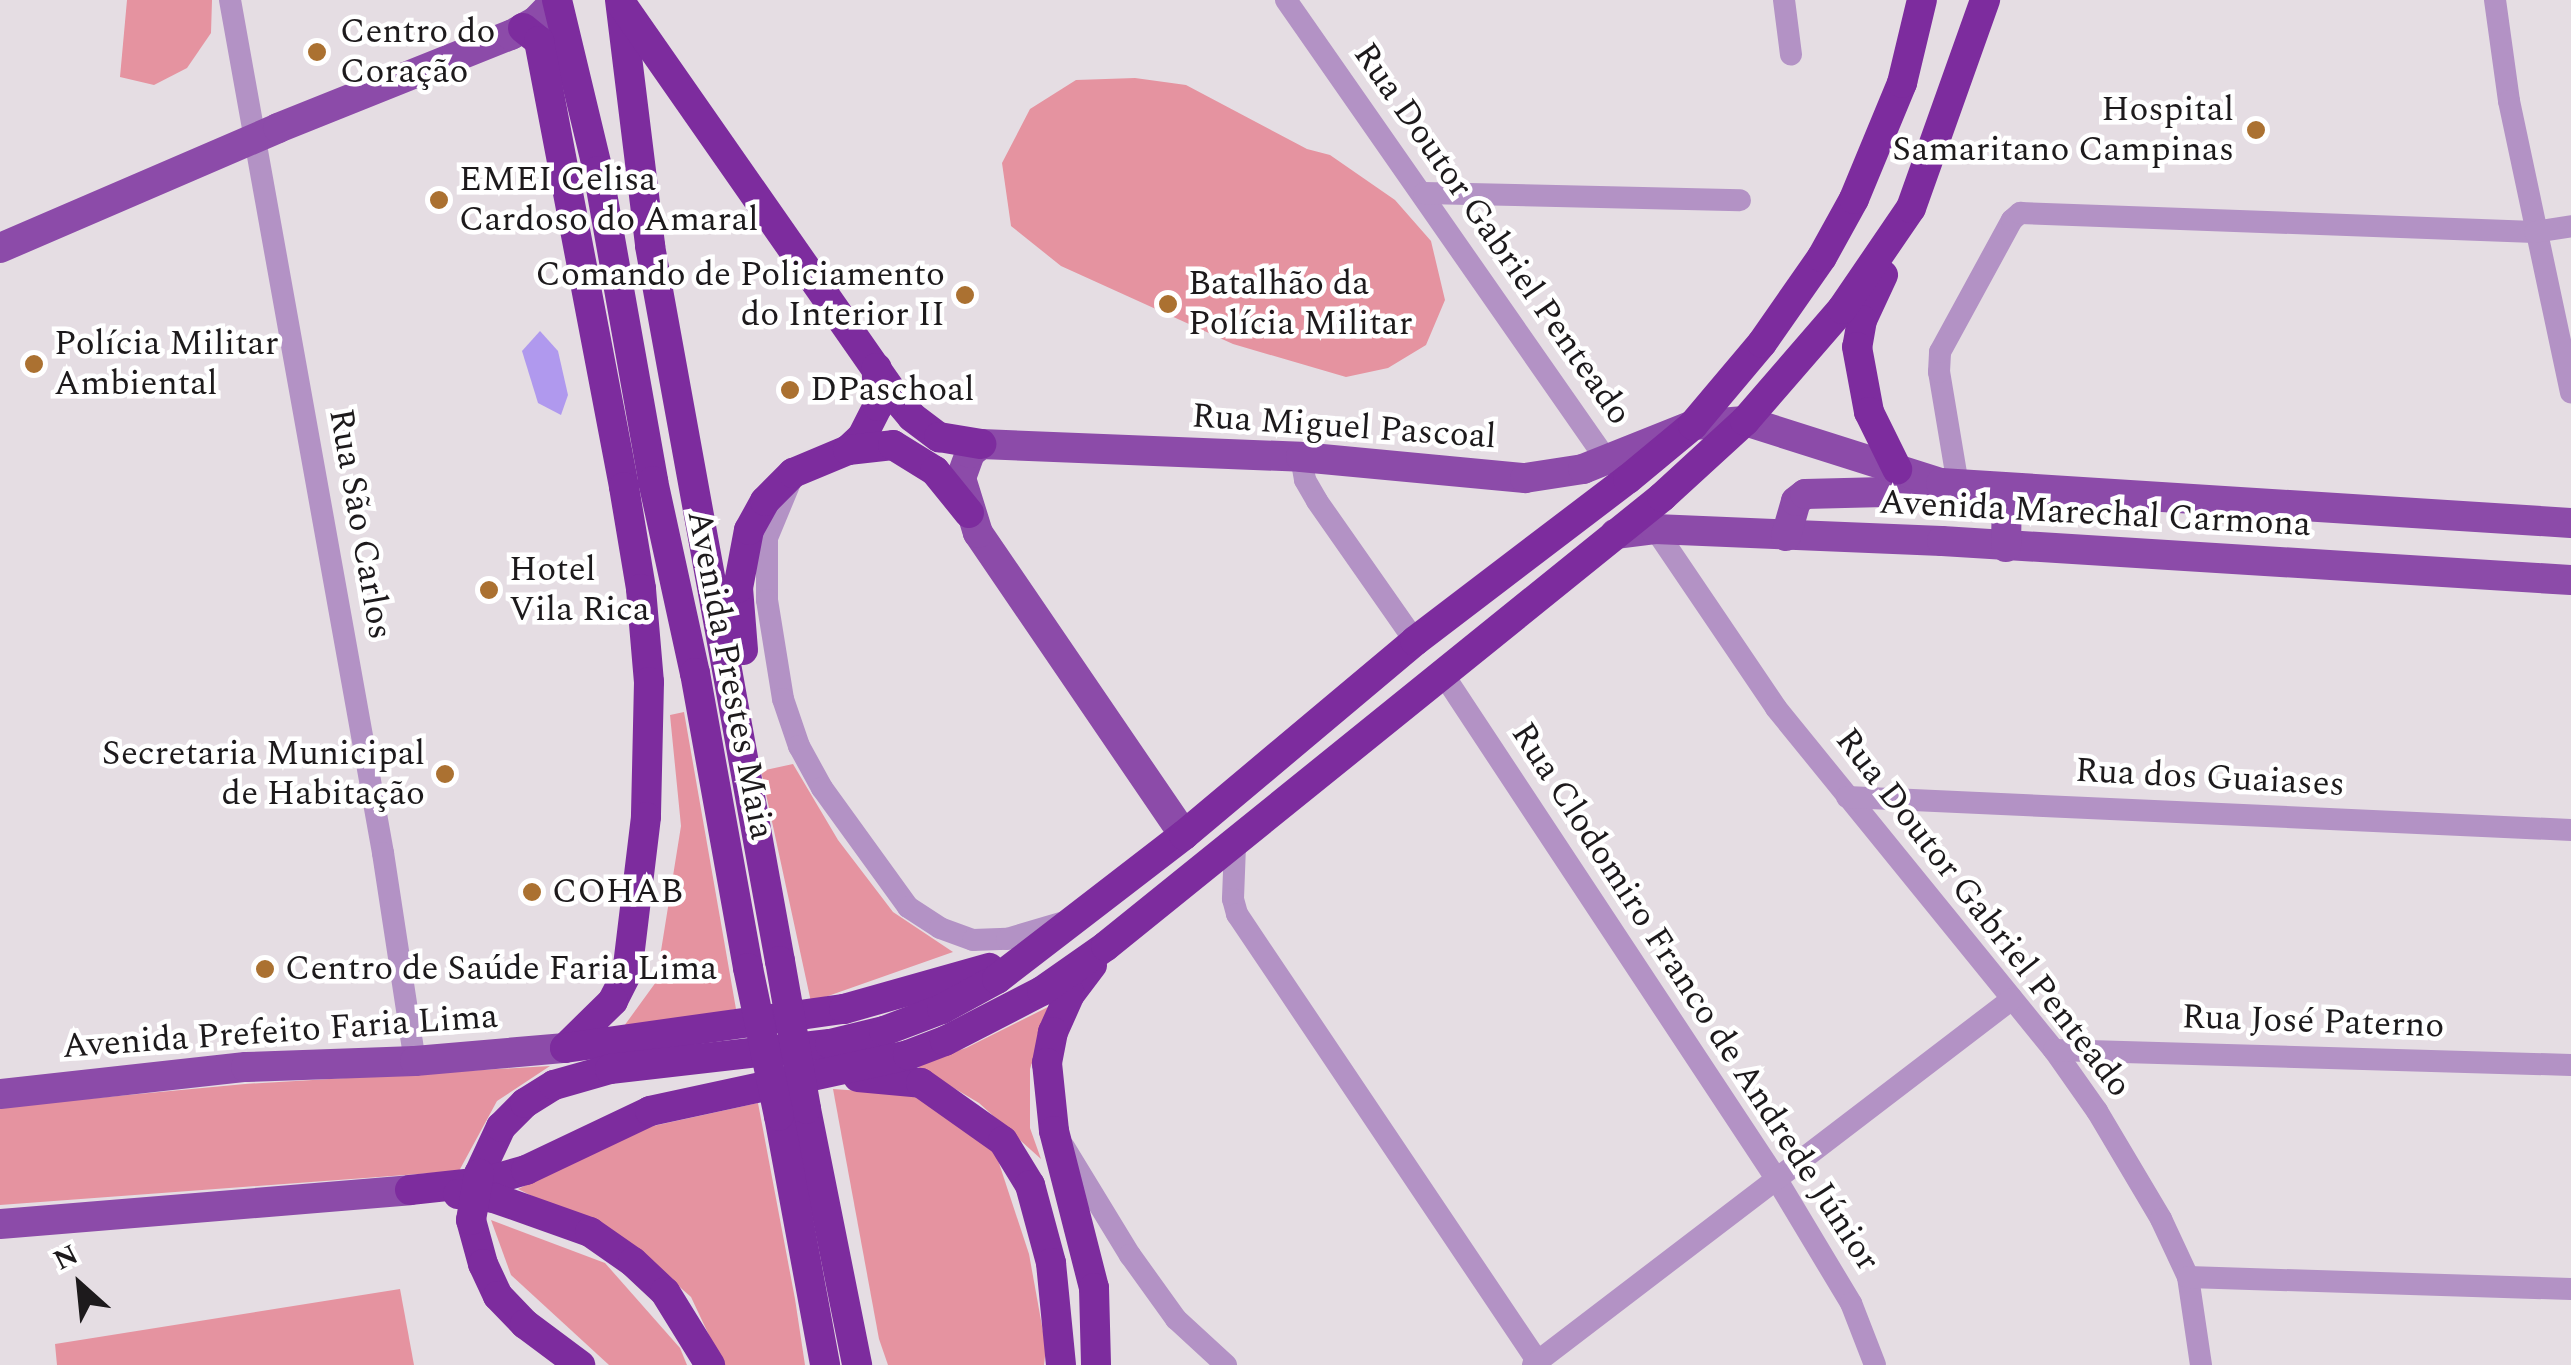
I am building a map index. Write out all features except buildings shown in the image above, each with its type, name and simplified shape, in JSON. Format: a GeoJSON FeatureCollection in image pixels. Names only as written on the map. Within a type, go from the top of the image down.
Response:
{"type":"FeatureCollection","features":[{"type":"Feature","properties":{"kind":"highway","name":"Avenida Prestes Maia"},"geometry":{"type":"LineString","coordinates":[[556,0],[598,171],[652,481],[695,674],[748,968],[793,1112],[858,1358]]}},
{"type":"Feature","properties":{"kind":"highway"},"geometry":{"type":"LineString","coordinates":[[580,1365],[525,1324],[498,1296],[482,1264],[471,1220],[480,1174],[501,1127],[525,1102],[554,1085],[610,1069],[830,1044],[884,1031],[942,1009],[1034,952],[1184,835],[1415,642],[1628,480],[1693,424],[1789,308],[1854,199],[1902,83],[1922,0]]}},
{"type":"Feature","properties":{"kind":"highway"},"geometry":{"type":"LineString","coordinates":[[410,1190],[484,1182],[526,1170],[650,1111],[825,1075],[944,1041],[1042,990],[1106,946],[1235,846],[1616,534],[1745,421],[1842,309],[1911,208],[1985,0]]}},
{"type":"Feature","properties":{"kind":"highway"},"geometry":{"type":"LineString","coordinates":[[621,2],[912,418],[939,436],[981,444]]}},
{"type":"Feature","properties":{"kind":"highway","name":"Avenida Prestes Maia"},"geometry":{"type":"LineString","coordinates":[[621,2],[650,246],[780,961],[793,1112],[825,1365]]}},
{"type":"Feature","properties":{"kind":"highway"},"geometry":{"type":"LineString","coordinates":[[523,28],[539,40],[642,589],[650,682],[646,817],[626,973],[613,1001],[565,1048]]}},
{"type":"Feature","properties":{"kind":"highway"},"geometry":{"type":"LineString","coordinates":[[1897,470],[1869,412],[1857,347],[1862,320],[1910,230],[1911,208]]}},
{"type":"Feature","properties":{"kind":"highway"},"geometry":{"type":"LineString","coordinates":[[848,450],[862,437],[878,406],[876,364]]}},
{"type":"Feature","properties":{"kind":"highway"},"geometry":{"type":"LineString","coordinates":[[744,762],[752,725],[740,624],[742,557],[759,510],[793,474],[848,450],[872,445],[904,448],[935,470],[969,514]]}},
{"type":"Feature","properties":{"kind":"highway"},"geometry":{"type":"LineString","coordinates":[[1096,1365],[1094,1288],[1054,1131],[1047,1064],[1052,1032],[1070,994],[1106,946]]}},
{"type":"Feature","properties":{"kind":"highway"},"geometry":{"type":"LineString","coordinates":[[565,1048],[844,1009],[1034,952]]}},
{"type":"Feature","properties":{"kind":"highway"},"geometry":{"type":"LineString","coordinates":[[825,1075],[921,1083],[1003,1140],[1030,1185],[1050,1263],[1061,1365]]}},
{"type":"Feature","properties":{"kind":"highway"},"geometry":{"type":"LineString","coordinates":[[410,1190],[494,1198],[590,1232],[633,1262],[664,1292],[710,1365]]}},
{"type":"Feature","properties":{"kind":"main road"},"geometry":{"type":"LineString","coordinates":[[0,248],[523,28],[556,0]]}},
{"type":"Feature","properties":{"kind":"main road","name":"Avenida Marechal Carmona"},"geometry":{"type":"LineString","coordinates":[[1693,424],[1745,421],[1950,484],[2571,522]]}},
{"type":"Feature","properties":{"kind":"main road","name":"Rua Miguel Pascoal"},"geometry":{"type":"LineString","coordinates":[[981,444],[1301,457],[1526,478],[1561,476],[1693,424]]}},
{"type":"Feature","properties":{"kind":"main road"},"geometry":{"type":"LineString","coordinates":[[981,444],[962,467],[969,514],[1184,835]]}},
{"type":"Feature","properties":{"kind":"main road"},"geometry":{"type":"LineString","coordinates":[[1786,536],[1796,502],[1806,494],[1924,490],[1950,484]]}},
{"type":"Feature","properties":{"kind":"main road"},"geometry":{"type":"LineString","coordinates":[[2006,547],[2007,490]]}},
{"type":"Feature","properties":{"kind":"main road","name":"Avenida Marechal Carmona"},"geometry":{"type":"LineString","coordinates":[[1616,534],[1655,530],[1786,536],[2571,580]]}},
{"type":"Feature","properties":{"kind":"main road","name":"Avenida Prefeito Faria Lima"},"geometry":{"type":"LineString","coordinates":[[0,1094],[246,1067],[416,1061],[565,1048]]}},
{"type":"Feature","properties":{"kind":"main road"},"geometry":{"type":"LineString","coordinates":[[0,1224],[410,1190]]}},
{"type":"Feature","properties":{"kind":"street","name":"Rua São Carlos"},"geometry":{"type":"LineString","coordinates":[[230,0],[383,853],[416,1061]]}},
{"type":"Feature","properties":{"kind":"street","name":"Rua Doutor Gabriel Penteado"},"geometry":{"type":"LineString","coordinates":[[1286,0],[1606,459]]}},
{"type":"Feature","properties":{"kind":"street"},"geometry":{"type":"LineString","coordinates":[[1784,0],[1791,55]]}},
{"type":"Feature","properties":{"kind":"street"},"geometry":{"type":"LineString","coordinates":[[2496,0],[2535,232],[2571,392]]}},
{"type":"Feature","properties":{"kind":"street"},"geometry":{"type":"LineString","coordinates":[[1424,194],[1740,200]]}},
{"type":"Feature","properties":{"kind":"street"},"geometry":{"type":"LineString","coordinates":[[1950,484],[1938,372],[1940,352],[2012,220],[2020,213],[2535,232],[2571,226]]}},
{"type":"Feature","properties":{"kind":"street"},"geometry":{"type":"LineString","coordinates":[[1301,457],[1306,480],[1317,501],[1415,642]]}},
{"type":"Feature","properties":{"kind":"street"},"geometry":{"type":"LineString","coordinates":[[793,474],[767,538],[767,600],[782,699],[799,746],[822,788],[885,880],[908,907],[940,928],[973,940],[1007,939],[1074,920]]}},
{"type":"Feature","properties":{"kind":"street","name":"Rua Doutor Gabriel Penteado"},"geometry":{"type":"LineString","coordinates":[[1655,530],[1776,708],[2054,1050],[2130,1162],[2188,1276],[2201,1365]]}},
{"type":"Feature","properties":{"kind":"street","name":"Rua Clodomiro Franco de Andrede Júnior"},"geometry":{"type":"LineString","coordinates":[[1443,674],[1776,1180],[1852,1303],[1875,1365]]}},
{"type":"Feature","properties":{"kind":"street","name":"Rua dos Guaiases"},"geometry":{"type":"LineString","coordinates":[[1846,797],[2571,830]]}},
{"type":"Feature","properties":{"kind":"street"},"geometry":{"type":"LineString","coordinates":[[1235,846],[1233,899],[1238,914],[1537,1364],[2012,999]]}},
{"type":"Feature","properties":{"kind":"street","name":"Rua José Paterno"},"geometry":{"type":"LineString","coordinates":[[2054,1050],[2571,1064]]}},
{"type":"Feature","properties":{"kind":"street"},"geometry":{"type":"LineString","coordinates":[[1054,1131],[1130,1256],[1176,1319],[1218,1364]]}},
{"type":"Feature","properties":{"kind":"street"},"geometry":{"type":"LineString","coordinates":[[2188,1276],[2571,1289]]}},
{"type":"Feature","properties":{"kind":"shaded area"},"geometry":{"type":"Polygon","coordinates":[[[127,0],[212,0],[211,33],[187,68],[154,85],[120,77],[127,0]]]}},
{"type":"Feature","properties":{"kind":"shaded area"},"geometry":{"type":"Polygon","coordinates":[[[1135,78],[1186,85],[1307,149],[1330,155],[1395,200],[1431,241],[1445,300],[1426,345],[1388,368],[1346,377],[1233,344],[1061,266],[1011,226],[1002,163],[1030,109],[1076,80],[1135,78]]]}},
{"type":"Feature","properties":{"kind":"shaded area"},"geometry":{"type":"Polygon","coordinates":[[[540,331],[558,351],[568,395],[561,415],[538,403],[522,351],[540,331]]]}},
{"type":"Feature","properties":{"kind":"shaded area"},"geometry":{"type":"Polygon","coordinates":[[[684,712],[736,1009],[619,1033],[656,982],[681,826],[670,715],[684,712]]]}},
{"type":"Feature","properties":{"kind":"shaded area"},"geometry":{"type":"Polygon","coordinates":[[[793,764],[838,840],[893,912],[953,952],[811,1002],[761,771],[793,764]]]}},
{"type":"Feature","properties":{"kind":"shaded area"},"geometry":{"type":"Polygon","coordinates":[[[1050,1006],[1030,1069],[1030,1128],[1041,1159],[979,1103],[915,1065],[966,1048],[1050,1006]]]}},
{"type":"Feature","properties":{"kind":"shaded area"},"geometry":{"type":"Polygon","coordinates":[[[550,1066],[497,1101],[459,1171],[0,1205],[0,1107],[245,1084],[550,1066]]]}},
{"type":"Feature","properties":{"kind":"shaded area"},"geometry":{"type":"Polygon","coordinates":[[[833,1089],[919,1095],[995,1151],[1029,1254],[1046,1348],[1044,1365],[888,1365],[879,1339],[833,1089]]]}},
{"type":"Feature","properties":{"kind":"shaded area"},"geometry":{"type":"Polygon","coordinates":[[[758,1103],[805,1365],[723,1365],[691,1297],[637,1249],[518,1189],[644,1128],[758,1103]]]}},
{"type":"Feature","properties":{"kind":"shaded area"},"geometry":{"type":"Polygon","coordinates":[[[491,1220],[605,1263],[680,1348],[687,1365],[609,1365],[511,1275],[491,1220]]]}},
{"type":"Feature","properties":{"kind":"shaded area"},"geometry":{"type":"Polygon","coordinates":[[[400,1289],[414,1365],[57,1365],[55,1344],[400,1289]]]}},
{"type":"Feature","properties":{"kind":"place","name":"Centro do Coração"},"geometry":{"type":"Point","coordinates":[317,52]}},
{"type":"Feature","properties":{"kind":"place","name":"Hospital Samaritano Campinas"},"geometry":{"type":"Point","coordinates":[2256,130]}},
{"type":"Feature","properties":{"kind":"place","name":"EMEI Celisa Cardoso do Amaral"},"geometry":{"type":"Point","coordinates":[439,200]}},
{"type":"Feature","properties":{"kind":"place","name":"Comando de Policiamento do Interior II"},"geometry":{"type":"Point","coordinates":[965,295]}},
{"type":"Feature","properties":{"kind":"place","name":"Batalhão da Polícia Militar"},"geometry":{"type":"Point","coordinates":[1168,304]}},
{"type":"Feature","properties":{"kind":"place","name":"Polícia Militar Ambiental"},"geometry":{"type":"Point","coordinates":[34,364]}},
{"type":"Feature","properties":{"kind":"place","name":"DPaschoal"},"geometry":{"type":"Point","coordinates":[790,390]}},
{"type":"Feature","properties":{"kind":"place","name":"Hotel Vila Rica"},"geometry":{"type":"Point","coordinates":[489,590]}},
{"type":"Feature","properties":{"kind":"place","name":"Secretaria Municipal de Habitação"},"geometry":{"type":"Point","coordinates":[445,774]}},
{"type":"Feature","properties":{"kind":"place","name":"COHAB"},"geometry":{"type":"Point","coordinates":[532,892]}},
{"type":"Feature","properties":{"kind":"place","name":"Centro de Saúde Faria Lima"},"geometry":{"type":"Point","coordinates":[265,969]}}]}
